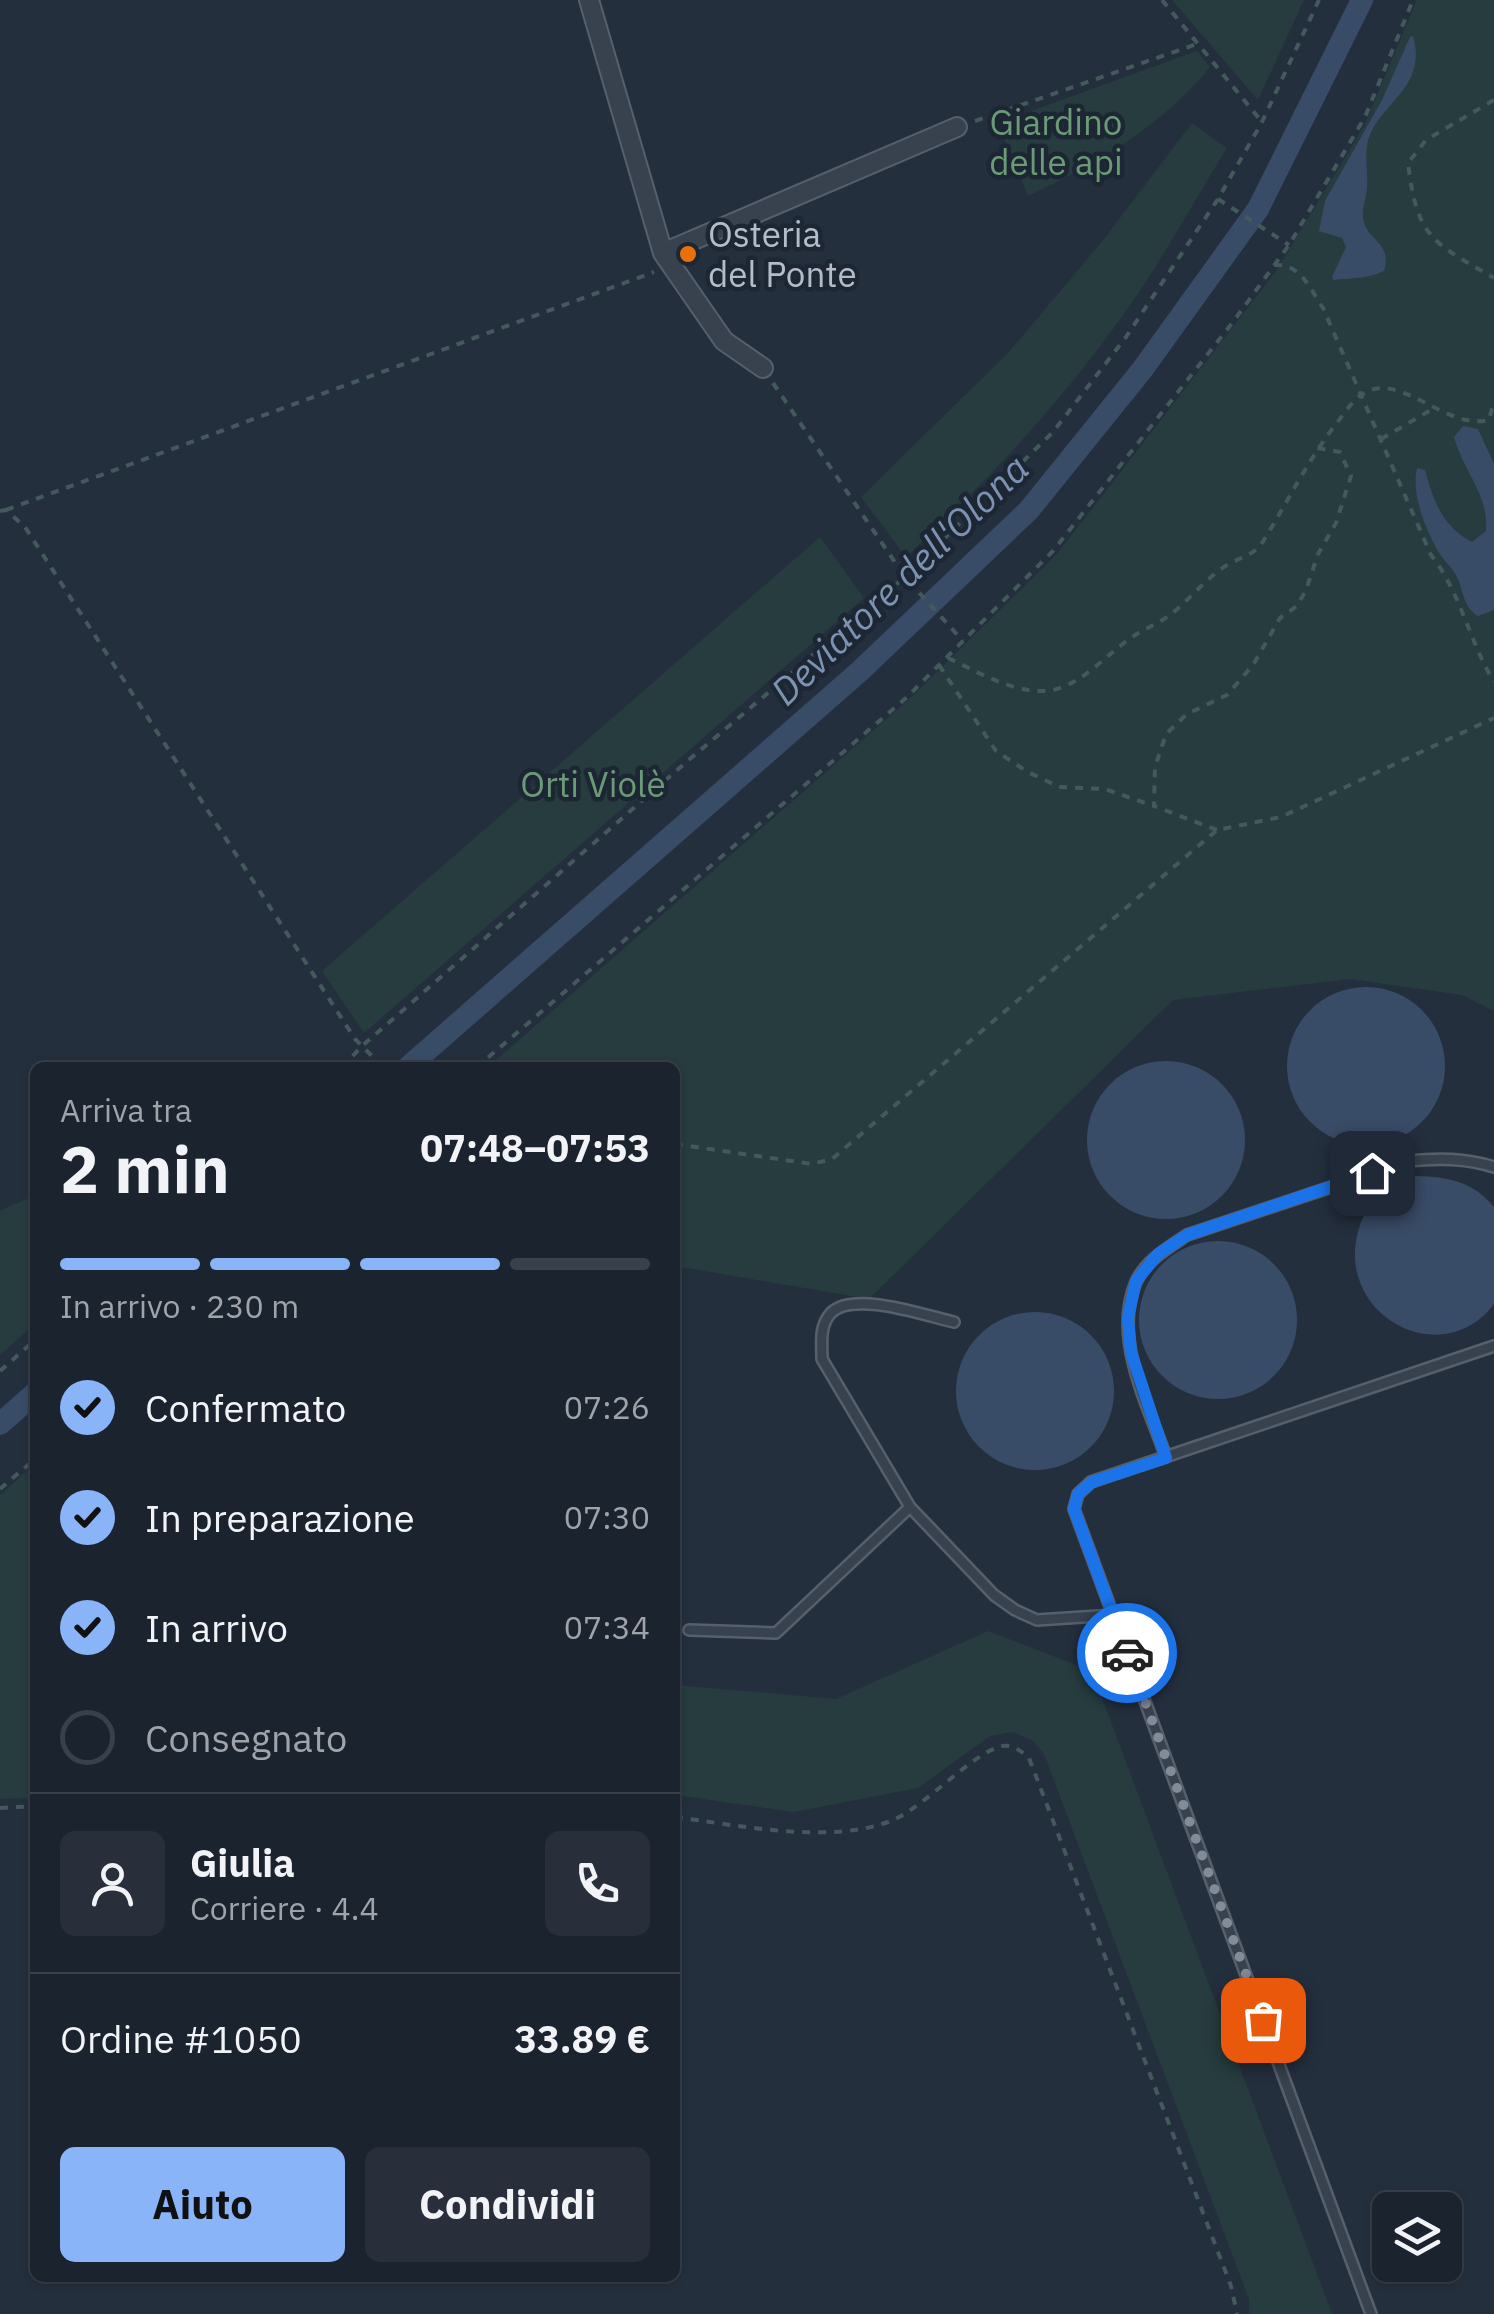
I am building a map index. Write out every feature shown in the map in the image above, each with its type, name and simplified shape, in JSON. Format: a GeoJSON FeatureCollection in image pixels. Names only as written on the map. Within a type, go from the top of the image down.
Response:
{"type":"FeatureCollection","features":[{"type":"Feature","properties":{"kind":"street"},"geometry":{"type":"LineString","coordinates":[[589,0],[668,259],[724,341],[763,368]]}},
{"type":"Feature","properties":{"kind":"street"},"geometry":{"type":"LineString","coordinates":[[668,259],[957,127]]}},
{"type":"Feature","properties":{"kind":"lane"},"geometry":{"type":"LineString","coordinates":[[1166,1458],[1131,1352],[1128,1318],[1136,1281],[1158,1254],[1187,1235],[1409,1161],[1473,1160],[1494,1167]]}},
{"type":"Feature","properties":{"kind":"lane"},"geometry":{"type":"LineString","coordinates":[[954,1322],[878,1304],[842,1305],[829,1315],[821,1333],[822,1359],[910,1507],[994,1595],[1037,1620],[1113,1615]]}},
{"type":"Feature","properties":{"kind":"lane"},"geometry":{"type":"LineString","coordinates":[[1371,2314],[1074,1509],[1078,1494],[1092,1482],[1494,1346]]}},
{"type":"Feature","properties":{"kind":"lane"},"geometry":{"type":"LineString","coordinates":[[689,1630],[776,1634],[910,1507]]}},
{"type":"Feature","properties":{"kind":"path"},"geometry":{"type":"LineString","coordinates":[[1162,0],[1262,122]]}},
{"type":"Feature","properties":{"kind":"path"},"geometry":{"type":"LineString","coordinates":[[348,1062],[670,777],[905,577],[1053,432],[1126,337],[1218,199],[1262,122],[1318,0]]}},
{"type":"Feature","properties":{"kind":"path"},"geometry":{"type":"LineString","coordinates":[[483,1062],[906,698],[1053,551],[1288,244],[1365,116],[1413,0]]}},
{"type":"Feature","properties":{"kind":"path"},"geometry":{"type":"LineString","coordinates":[[957,127],[1198,44]]}},
{"type":"Feature","properties":{"kind":"path"},"geometry":{"type":"LineString","coordinates":[[1494,100],[1426,140],[1408,163],[1412,200],[1428,235],[1494,278]]}},
{"type":"Feature","properties":{"kind":"path"},"geometry":{"type":"LineString","coordinates":[[1218,199],[1288,244]]}},
{"type":"Feature","properties":{"kind":"path"},"geometry":{"type":"LineString","coordinates":[[3,511],[668,259]]}},
{"type":"Feature","properties":{"kind":"path"},"geometry":{"type":"LineString","coordinates":[[1274,264],[1286,264],[1299,272],[1323,308],[1431,556],[1446,574],[1494,682]]}},
{"type":"Feature","properties":{"kind":"path"},"geometry":{"type":"LineString","coordinates":[[763,368],[905,577],[962,641]]}},
{"type":"Feature","properties":{"kind":"path"},"geometry":{"type":"LineString","coordinates":[[947,657],[1014,686],[1044,692],[1089,672],[1129,638],[1169,616],[1218,571],[1251,556],[1317,448],[1362,394],[1376,389],[1394,390],[1436,407],[1445,415],[1480,422],[1489,420],[1494,401]]}},
{"type":"Feature","properties":{"kind":"path"},"geometry":{"type":"LineString","coordinates":[[1380,439],[1436,407]]}},
{"type":"Feature","properties":{"kind":"path"},"geometry":{"type":"LineString","coordinates":[[1154,806],[1156,766],[1166,734],[1186,714],[1212,704],[1234,688],[1253,665],[1280,618],[1298,606],[1306,590],[1312,569],[1336,524],[1352,476],[1340,452],[1317,448]]}},
{"type":"Feature","properties":{"kind":"path"},"geometry":{"type":"LineString","coordinates":[[3,511],[25,526],[362,1047],[379,1062]]}},
{"type":"Feature","properties":{"kind":"path"},"geometry":{"type":"LineString","coordinates":[[939,665],[996,751],[1026,771],[1059,786],[1105,789],[1218,830]]}},
{"type":"Feature","properties":{"kind":"path"},"geometry":{"type":"LineString","coordinates":[[680,1145],[812,1164],[832,1160],[1218,830],[1281,817],[1494,718]]}},
{"type":"Feature","properties":{"kind":"path"},"geometry":{"type":"LineString","coordinates":[[0,1372],[30,1345]]}},
{"type":"Feature","properties":{"kind":"path"},"geometry":{"type":"LineString","coordinates":[[0,1489],[30,1463]]}},
{"type":"Feature","properties":{"kind":"path"},"geometry":{"type":"LineString","coordinates":[[680,1818],[814,1832],[874,1826],[916,1806],[988,1753],[1004,1746],[1019,1748],[1029,1758],[1050,1812],[1231,2286],[1237,2314]]}},
{"type":"Feature","properties":{"kind":"path"},"geometry":{"type":"LineString","coordinates":[[0,1808],[30,1806]]}},
{"type":"Feature","properties":{"kind":"green space"},"geometry":{"type":"Polygon","coordinates":[[[1172,0],[1304,0],[1258,100],[1172,0]]]}},
{"type":"Feature","properties":{"kind":"green space"},"geometry":{"type":"Polygon","coordinates":[[[1417,0],[1494,0],[1494,1011],[1462,995],[1350,979],[1173,1000],[869,1299],[680,1267],[680,1062],[494,1062],[907,701],[1057,554],[1276,271],[1364,126],[1417,0]]]}},
{"type":"Feature","properties":{"kind":"green space","name":"Giardino delle api"},"geometry":{"type":"Polygon","coordinates":[[[1197,51],[1210,67],[1171,108],[1103,157],[1028,196],[998,123],[1197,51]]]}},
{"type":"Feature","properties":{"kind":"green space"},"geometry":{"type":"Polygon","coordinates":[[[1192,123],[1227,148],[1139,292],[1087,364],[1030,431],[906,557],[861,497],[1009,352],[1104,239],[1192,123]]]}},
{"type":"Feature","properties":{"kind":"green space","name":"Orti Violè"},"geometry":{"type":"Polygon","coordinates":[[[820,537],[864,598],[364,1033],[322,971],[820,537]]]}},
{"type":"Feature","properties":{"kind":"green space"},"geometry":{"type":"Polygon","coordinates":[[[30,1197],[30,1328],[0,1355],[0,1211],[30,1197]]]}},
{"type":"Feature","properties":{"kind":"green space"},"geometry":{"type":"Polygon","coordinates":[[[30,1468],[30,1798],[0,1799],[0,1495],[30,1468]]]}},
{"type":"Feature","properties":{"kind":"green space"},"geometry":{"type":"Polygon","coordinates":[[[988,1631],[1092,1671],[1332,2314],[1249,2314],[1249,2299],[1044,1754],[1032,1740],[1013,1732],[990,1736],[918,1788],[794,1812],[680,1796],[680,1685],[836,1699],[988,1631]]]}},
{"type":"Feature","properties":{"kind":"water"},"geometry":{"type":"Polygon","coordinates":[[[1413,36],[1413,71],[1371,132],[1367,146],[1363,217],[1385,253],[1384,271],[1333,280],[1346,247],[1342,238],[1319,231],[1325,201],[1413,36]]]}},
{"type":"Feature","properties":{"kind":"water"},"geometry":{"type":"Polygon","coordinates":[[[1463,426],[1478,429],[1494,464],[1494,610],[1478,616],[1467,604],[1457,577],[1433,542],[1416,489],[1417,468],[1425,470],[1436,503],[1453,528],[1472,542],[1486,531],[1480,494],[1454,437],[1463,426]]]}},
{"type":"Feature","properties":{"kind":"water"},"geometry":{"type":"Polygon","coordinates":[[[1366,987],[1396,993],[1422,1010],[1439,1036],[1445,1066],[1439,1096],[1422,1122],[1396,1139],[1366,1145],[1336,1139],[1310,1122],[1293,1096],[1287,1066],[1293,1036],[1310,1010],[1336,993],[1366,987]]]}},
{"type":"Feature","properties":{"kind":"water"},"geometry":{"type":"Polygon","coordinates":[[[1166,1061],[1196,1067],[1222,1084],[1239,1110],[1245,1140],[1239,1170],[1222,1196],[1196,1213],[1166,1219],[1136,1213],[1110,1196],[1093,1170],[1087,1140],[1093,1110],[1110,1084],[1136,1067],[1166,1061]]]}},
{"type":"Feature","properties":{"kind":"water"},"geometry":{"type":"Polygon","coordinates":[[[1416,1176],[1459,1182],[1477,1191],[1494,1207],[1494,1304],[1472,1324],[1447,1334],[1421,1333],[1396,1324],[1376,1308],[1361,1285],[1355,1257],[1360,1225],[1371,1205],[1391,1187],[1416,1176]]]}},
{"type":"Feature","properties":{"kind":"water"},"geometry":{"type":"Polygon","coordinates":[[[1218,1241],[1248,1247],[1274,1264],[1291,1290],[1297,1320],[1291,1350],[1274,1376],[1248,1393],[1218,1399],[1188,1393],[1162,1376],[1145,1350],[1139,1320],[1145,1290],[1162,1264],[1188,1247],[1218,1241]]]}},
{"type":"Feature","properties":{"kind":"water"},"geometry":{"type":"Polygon","coordinates":[[[1035,1312],[1065,1318],[1091,1335],[1108,1361],[1114,1391],[1108,1421],[1091,1447],[1065,1464],[1035,1470],[1005,1464],[979,1447],[962,1421],[956,1391],[962,1361],[979,1335],[1005,1318],[1035,1312]]]}},
{"type":"Feature","properties":{"kind":"waterway","name":"Deviatore dell'Olona"},"geometry":{"type":"LineString","coordinates":[[414,1062],[860,671],[1029,510],[1142,370],[1258,209],[1362,0]]}},
{"type":"Feature","properties":{"kind":"waterway","name":"Deviatore dell'Olona"},"geometry":{"type":"LineString","coordinates":[[0,1424],[30,1397]]}},
{"type":"Feature","properties":{"kind":"way so far"},"geometry":{"type":"LineString","coordinates":[[1127,1653],[1263,2020]]}},
{"type":"Feature","properties":{"kind":"place","name":"Osteria del Ponte"},"geometry":{"type":"Point","coordinates":[688,254]}},
{"type":"Feature","properties":{"kind":"route"},"geometry":{"type":"LineString","coordinates":[[1127,1653],[1074,1509],[1078,1494],[1092,1482],[1166,1458],[1131,1352],[1128,1318],[1136,1281],[1158,1254],[1187,1235],[1372,1173]]}}]}
